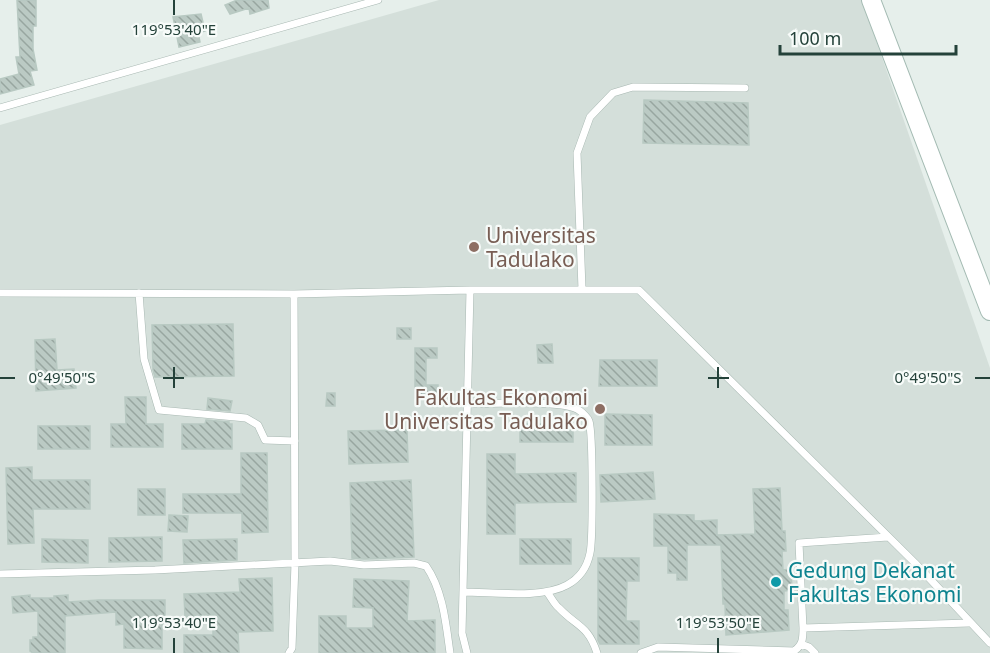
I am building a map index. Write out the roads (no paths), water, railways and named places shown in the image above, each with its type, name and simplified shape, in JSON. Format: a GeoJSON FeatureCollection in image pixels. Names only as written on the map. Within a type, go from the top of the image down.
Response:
{"type":"FeatureCollection","features":[{"type":"Feature","properties":{"kind":"street"},"geometry":{"type":"LineString","coordinates":[[871,0],[990,311]]}},
{"type":"Feature","properties":{"kind":"lane"},"geometry":{"type":"LineString","coordinates":[[0,108],[378,0]]}},
{"type":"Feature","properties":{"kind":"lane"},"geometry":{"type":"LineString","coordinates":[[582,289],[577,153],[590,117],[613,93],[633,87],[745,88]]}},
{"type":"Feature","properties":{"kind":"lane"},"geometry":{"type":"LineString","coordinates":[[467,653],[462,633],[470,290]]}},
{"type":"Feature","properties":{"kind":"lane"},"geometry":{"type":"LineString","coordinates":[[0,292],[294,294],[470,290],[639,290],[888,537],[990,643]]}},
{"type":"Feature","properties":{"kind":"lane"},"geometry":{"type":"LineString","coordinates":[[139,293],[144,359],[159,410],[246,418],[258,425],[265,440],[295,441]]}},
{"type":"Feature","properties":{"kind":"lane"},"geometry":{"type":"LineString","coordinates":[[289,653],[292,648],[295,563],[294,294]]}},
{"type":"Feature","properties":{"kind":"lane"},"geometry":{"type":"LineString","coordinates":[[464,592],[526,594],[547,592],[566,586],[582,575],[590,553],[591,438],[589,420],[574,407],[552,404],[468,404]]}},
{"type":"Feature","properties":{"kind":"lane"},"geometry":{"type":"LineString","coordinates":[[641,653],[658,647],[794,651],[801,644],[803,628],[799,543],[888,537]]}},
{"type":"Feature","properties":{"kind":"lane"},"geometry":{"type":"LineString","coordinates":[[0,574],[144,571],[330,561],[364,565],[414,563],[426,566],[434,578],[440,596],[450,653]]}},
{"type":"Feature","properties":{"kind":"lane"},"geometry":{"type":"LineString","coordinates":[[547,592],[559,609],[577,622],[592,639],[597,653]]}},
{"type":"Feature","properties":{"kind":"lane"},"geometry":{"type":"LineString","coordinates":[[803,628],[969,623]]}},
{"type":"Feature","properties":{"kind":"lane"},"geometry":{"type":"LineString","coordinates":[[801,644],[809,647],[815,653]]}},
{"type":"Feature","properties":{"kind":"place","name":"Universitas Tadulako"},"geometry":{"type":"Point","coordinates":[474,247]}},
{"type":"Feature","properties":{"kind":"place","name":"Fakultas Ekonomi Universitas Tadulako"},"geometry":{"type":"Point","coordinates":[600,409]}},
{"type":"Feature","properties":{"kind":"place","name":"Gedung Dekanat Fakultas Ekonomi"},"geometry":{"type":"Point","coordinates":[776,582]}}]}
